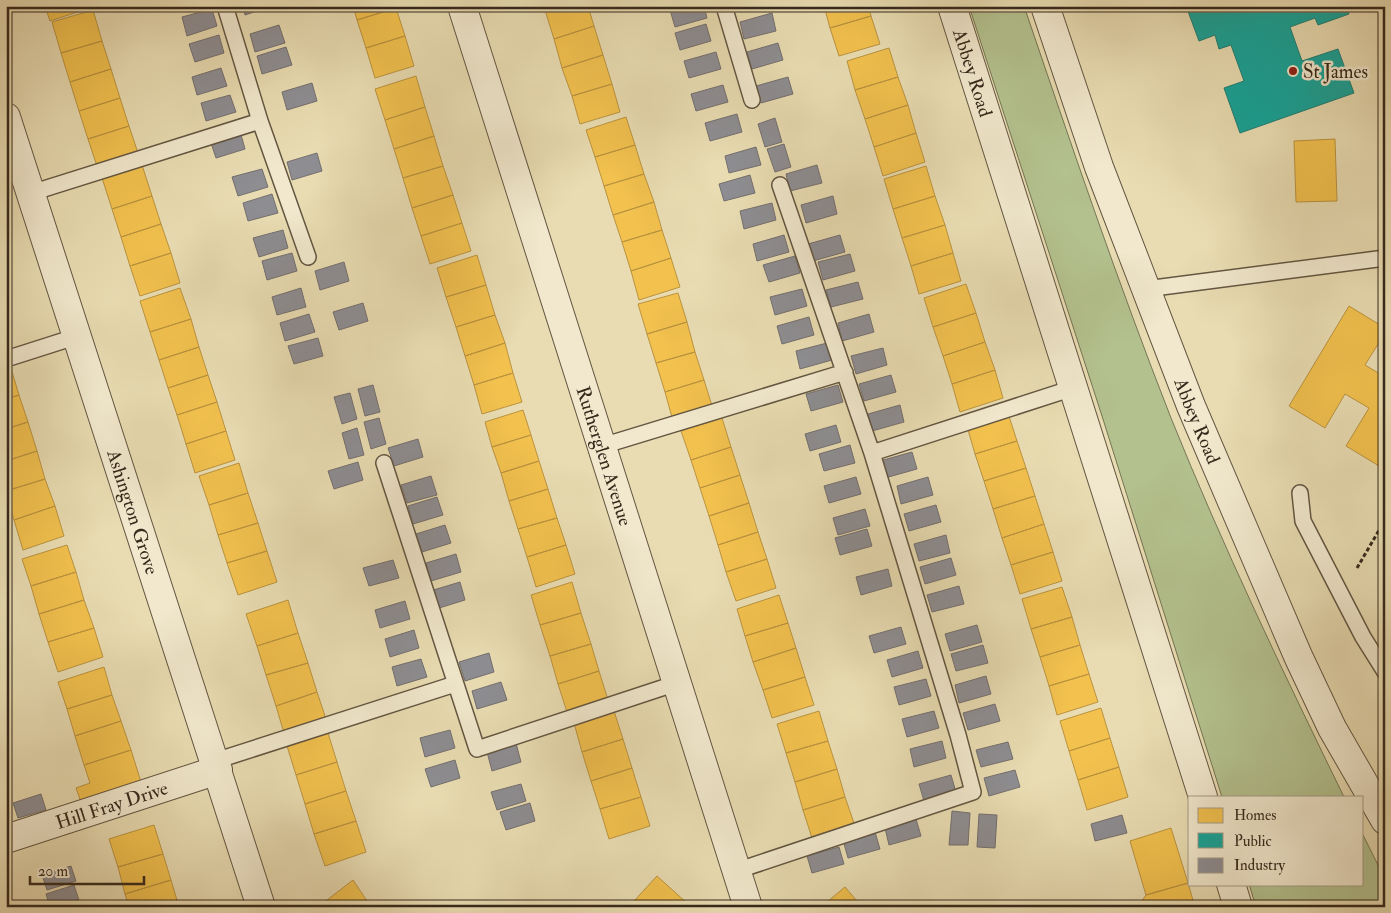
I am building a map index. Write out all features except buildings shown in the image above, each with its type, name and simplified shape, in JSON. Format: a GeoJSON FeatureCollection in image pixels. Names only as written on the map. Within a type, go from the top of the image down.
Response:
{"type":"FeatureCollection","features":[{"type":"Feature","properties":{"kind":"street","name":"Rutherglen Avenue"},"geometry":{"type":"LineString","coordinates":[[462,6],[748,907]]}},
{"type":"Feature","properties":{"kind":"street","name":"Abbey Road"},"geometry":{"type":"LineString","coordinates":[[952,6],[1203,796]]}},
{"type":"Feature","properties":{"kind":"street","name":"Abbey Road"},"geometry":{"type":"LineString","coordinates":[[1045,6],[1099,167],[1191,406],[1298,656],[1332,728],[1383,813]]}},
{"type":"Feature","properties":{"kind":"street","name":"Ashington Grove"},"geometry":{"type":"LineString","coordinates":[[6,117],[216,765],[260,907]]}},
{"type":"Feature","properties":{"kind":"street","name":"Hill Fray Drive"},"geometry":{"type":"LineString","coordinates":[[6,839],[216,765]]}},
{"type":"Feature","properties":{"kind":"street"},"geometry":{"type":"LineString","coordinates":[[1232,886],[1238,907]]}},
{"type":"Feature","properties":{"kind":"lane"},"geometry":{"type":"LineString","coordinates":[[225,6],[260,121],[308,257]]}},
{"type":"Feature","properties":{"kind":"lane"},"geometry":{"type":"LineString","coordinates":[[724,6],[752,100]]}},
{"type":"Feature","properties":{"kind":"lane"},"geometry":{"type":"LineString","coordinates":[[31,193],[260,121]]}},
{"type":"Feature","properties":{"kind":"lane"},"geometry":{"type":"LineString","coordinates":[[736,871],[973,792],[958,735],[872,453],[780,184]]}},
{"type":"Feature","properties":{"kind":"lane"},"geometry":{"type":"LineString","coordinates":[[1146,289],[1385,258]]}},
{"type":"Feature","properties":{"kind":"lane"},"geometry":{"type":"LineString","coordinates":[[6,359],[78,336]]}},
{"type":"Feature","properties":{"kind":"lane"},"geometry":{"type":"LineString","coordinates":[[602,446],[845,372]]}},
{"type":"Feature","properties":{"kind":"lane"},"geometry":{"type":"LineString","coordinates":[[872,453],[1073,388]]}},
{"type":"Feature","properties":{"kind":"lane"},"geometry":{"type":"LineString","coordinates":[[384,463],[476,749],[677,683]]}},
{"type":"Feature","properties":{"kind":"lane"},"geometry":{"type":"LineString","coordinates":[[1300,494],[1303,521],[1363,637],[1385,672]]}},
{"type":"Feature","properties":{"kind":"lane"},"geometry":{"type":"LineString","coordinates":[[216,765],[455,684]]}},
{"type":"Feature","properties":{"kind":"path"},"geometry":{"type":"LineString","coordinates":[[1342,597],[1385,520]]}},
{"type":"Feature","properties":{"kind":"green space"},"geometry":{"type":"Polygon","coordinates":[[[969,6],[1024,6],[1114,265],[1171,418],[1233,562],[1344,796],[1222,796],[1102,416],[969,6]]]}},
{"type":"Feature","properties":{"kind":"green space"},"geometry":{"type":"Polygon","coordinates":[[[1364,837],[1385,879],[1381,907],[1256,907],[1250,886],[1364,886],[1364,837]]]}},
{"type":"Feature","properties":{"kind":"place","name":"St James"},"geometry":{"type":"Point","coordinates":[1293,71]}}]}
